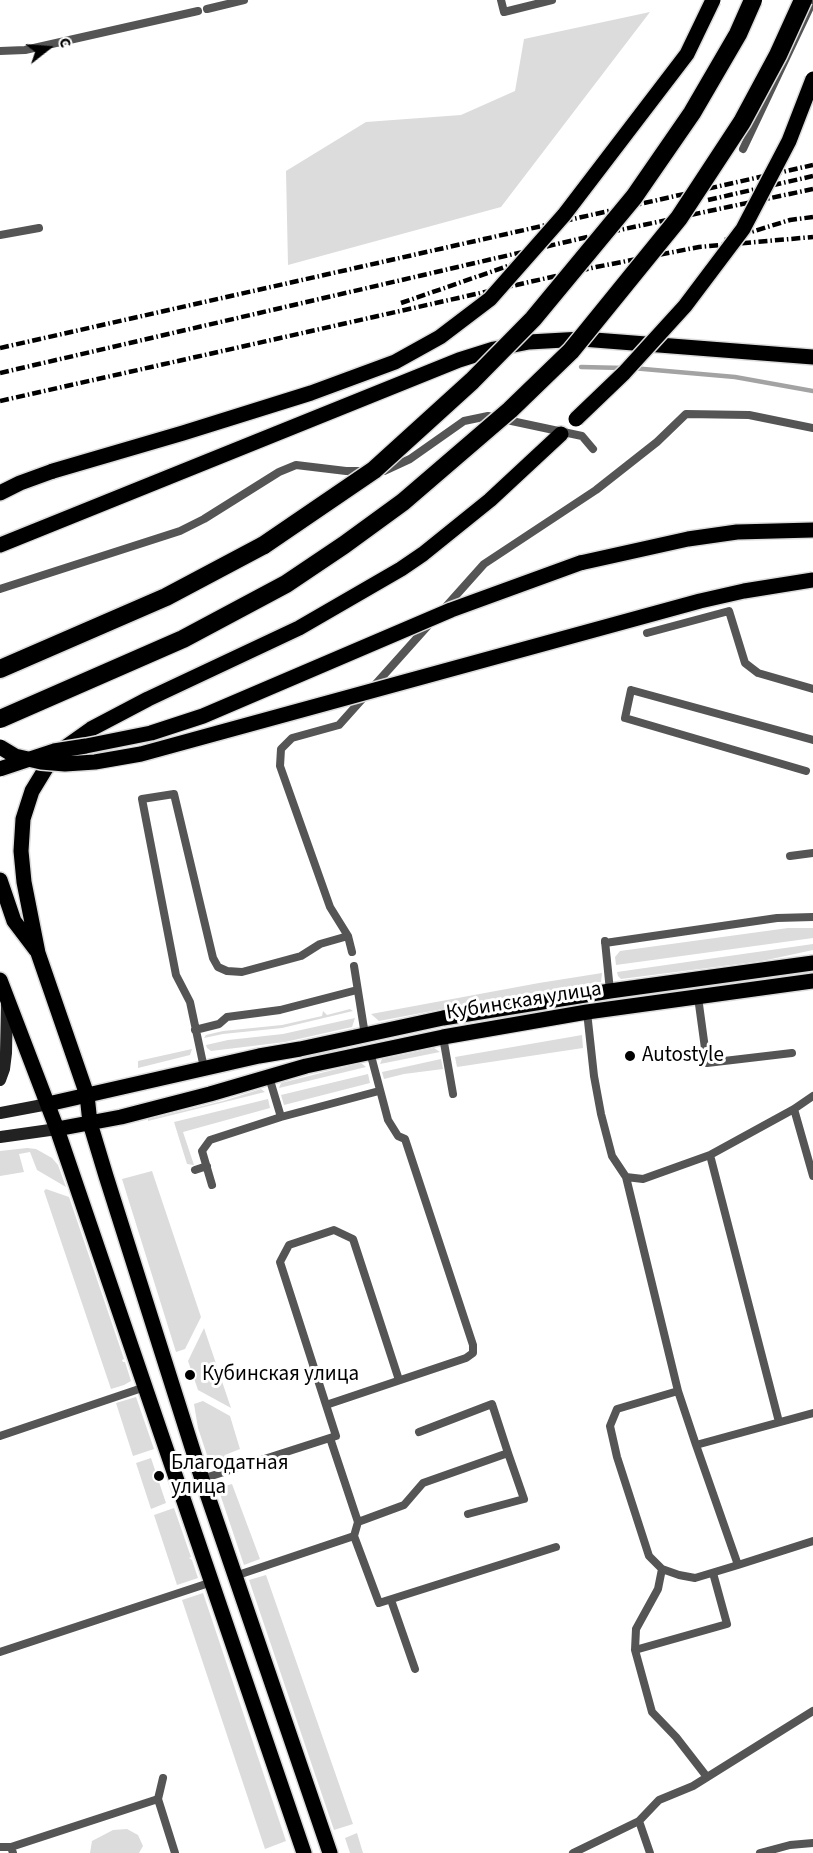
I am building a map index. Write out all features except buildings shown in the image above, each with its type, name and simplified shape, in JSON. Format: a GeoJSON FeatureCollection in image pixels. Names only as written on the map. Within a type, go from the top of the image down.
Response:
{"type":"FeatureCollection","features":[{"type":"Feature","properties":{"kind":"highway"},"geometry":{"type":"LineString","coordinates":[[5,665],[165,597],[264,545],[374,470],[472,381],[533,319],[634,197],[692,113],[738,34],[753,0]]}},
{"type":"Feature","properties":{"kind":"highway"},"geometry":{"type":"LineString","coordinates":[[0,719],[183,639],[286,584],[403,501],[510,410],[571,351],[679,218],[742,122],[778,55],[803,0]]}},
{"type":"Feature","properties":{"kind":"main road"},"geometry":{"type":"LineString","coordinates":[[0,493],[53,471],[183,433],[338,383],[395,362],[440,337],[490,299],[564,215],[687,54],[713,0]]}},
{"type":"Feature","properties":{"kind":"main road"},"geometry":{"type":"LineString","coordinates":[[576,419],[624,373],[685,306],[743,229],[789,141],[813,79]]}},
{"type":"Feature","properties":{"kind":"main road"},"geometry":{"type":"LineString","coordinates":[[0,544],[451,363],[494,349],[538,341],[582,339],[813,357]]}},
{"type":"Feature","properties":{"kind":"main road"},"geometry":{"type":"LineString","coordinates":[[330,1853],[202,1479],[90,1123],[87,1095],[38,953],[24,882],[21,852],[23,819],[32,791],[46,768],[67,746],[91,729],[148,699],[300,628],[423,554],[490,500],[561,434]]}},
{"type":"Feature","properties":{"kind":"main road"},"geometry":{"type":"LineString","coordinates":[[0,769],[54,751],[151,733],[203,716],[451,610],[580,563],[688,539],[737,532],[813,530]]}},
{"type":"Feature","properties":{"kind":"main road"},"geometry":{"type":"LineString","coordinates":[[0,747],[15,756],[41,762],[65,764],[132,756],[224,733],[690,604],[744,591],[813,580]]}},
{"type":"Feature","properties":{"kind":"main road"},"geometry":{"type":"LineString","coordinates":[[0,880],[14,921],[38,953]]}},
{"type":"Feature","properties":{"kind":"main road","name":"Кубинская улица"},"geometry":{"type":"LineString","coordinates":[[0,1113],[443,1018],[610,991],[813,963]]}},
{"type":"Feature","properties":{"kind":"main road"},"geometry":{"type":"LineString","coordinates":[[0,980],[57,1129],[304,1853]]}},
{"type":"Feature","properties":{"kind":"main road","name":"Кубинская улица"},"geometry":{"type":"LineString","coordinates":[[0,1137],[121,1118],[269,1077],[442,1036],[587,1012],[813,981]]}},
{"type":"Feature","properties":{"kind":"main road"},"geometry":{"type":"LineString","coordinates":[[0,1080],[6,1053],[7,999]]}},
{"type":"Feature","properties":{"kind":"lane"},"geometry":{"type":"LineString","coordinates":[[0,51],[25,50],[244,0]]}},
{"type":"Feature","properties":{"kind":"lane"},"geometry":{"type":"LineString","coordinates":[[501,0],[504,12],[552,0]]}},
{"type":"Feature","properties":{"kind":"lane"},"geometry":{"type":"LineString","coordinates":[[743,149],[813,1]]}},
{"type":"Feature","properties":{"kind":"lane"},"geometry":{"type":"LineString","coordinates":[[0,235],[39,228]]}},
{"type":"Feature","properties":{"kind":"lane"},"geometry":{"type":"LineString","coordinates":[[352,952],[348,936],[330,907],[280,766],[281,749],[286,743],[291,738],[339,725],[484,564],[596,490],[657,442],[686,414],[749,415],[813,428]]}},
{"type":"Feature","properties":{"kind":"lane"},"geometry":{"type":"LineString","coordinates":[[0,589],[180,531],[204,519],[279,472],[296,465],[346,471],[384,471],[410,459],[464,421],[488,416],[535,425],[582,436],[593,449]]}},
{"type":"Feature","properties":{"kind":"lane"},"geometry":{"type":"LineString","coordinates":[[647,633],[729,611],[745,663],[758,673],[813,688]]}},
{"type":"Feature","properties":{"kind":"lane"},"geometry":{"type":"LineString","coordinates":[[806,771],[625,718],[631,690],[813,740]]}},
{"type":"Feature","properties":{"kind":"lane"},"geometry":{"type":"LineString","coordinates":[[204,1068],[190,1002],[176,975],[142,799],[174,794],[213,958],[218,967],[227,971],[242,972],[301,956],[320,944],[348,936]]}},
{"type":"Feature","properties":{"kind":"lane"},"geometry":{"type":"LineString","coordinates":[[790,856],[813,853]]}},
{"type":"Feature","properties":{"kind":"lane"},"geometry":{"type":"LineString","coordinates":[[610,991],[605,942],[777,918],[813,917]]}},
{"type":"Feature","properties":{"kind":"lane"},"geometry":{"type":"LineString","coordinates":[[354,966],[365,1035]]}},
{"type":"Feature","properties":{"kind":"lane"},"geometry":{"type":"LineString","coordinates":[[195,1030],[219,1024],[227,1017],[280,1010],[357,990]]}},
{"type":"Feature","properties":{"kind":"lane"},"geometry":{"type":"LineString","coordinates":[[698,997],[707,1063],[792,1053]]}},
{"type":"Feature","properties":{"kind":"lane"},"geometry":{"type":"LineString","coordinates":[[587,1012],[594,1076],[612,1156],[626,1177],[678,1390],[738,1565]]}},
{"type":"Feature","properties":{"kind":"lane"},"geometry":{"type":"LineString","coordinates":[[442,1036],[453,1094]]}},
{"type":"Feature","properties":{"kind":"lane"},"geometry":{"type":"LineString","coordinates":[[326,1405],[466,1358],[473,1353],[473,1345],[405,1139],[398,1136],[388,1120],[370,1052]]}},
{"type":"Feature","properties":{"kind":"lane"},"geometry":{"type":"LineString","coordinates":[[269,1077],[281,1117]]}},
{"type":"Feature","properties":{"kind":"lane"},"geometry":{"type":"LineString","coordinates":[[212,1185],[202,1151],[210,1140],[281,1117],[380,1090]]}},
{"type":"Feature","properties":{"kind":"lane"},"geometry":{"type":"LineString","coordinates":[[626,1177],[643,1179],[711,1155],[813,1096]]}},
{"type":"Feature","properties":{"kind":"lane"},"geometry":{"type":"LineString","coordinates":[[794,1109],[813,1176]]}},
{"type":"Feature","properties":{"kind":"lane"},"geometry":{"type":"LineString","coordinates":[[711,1155],[779,1422]]}},
{"type":"Feature","properties":{"kind":"lane"},"geometry":{"type":"LineString","coordinates":[[195,1170],[207,1166]]}},
{"type":"Feature","properties":{"kind":"lane"},"geometry":{"type":"LineString","coordinates":[[202,1479],[336,1436],[280,1262],[289,1245],[334,1230],[353,1239],[399,1380]]}},
{"type":"Feature","properties":{"kind":"lane"},"geometry":{"type":"LineString","coordinates":[[0,1436],[145,1387]]}},
{"type":"Feature","properties":{"kind":"lane"},"geometry":{"type":"LineString","coordinates":[[678,1390],[617,1409],[610,1426],[617,1457],[649,1556],[662,1569],[695,1578],[813,1541]]}},
{"type":"Feature","properties":{"kind":"lane"},"geometry":{"type":"LineString","coordinates":[[419,1431],[492,1404],[524,1499],[468,1514]]}},
{"type":"Feature","properties":{"kind":"lane"},"geometry":{"type":"LineString","coordinates":[[696,1445],[813,1413]]}},
{"type":"Feature","properties":{"kind":"lane"},"geometry":{"type":"LineString","coordinates":[[330,1438],[358,1522],[354,1536],[379,1604],[556,1547]]}},
{"type":"Feature","properties":{"kind":"lane"},"geometry":{"type":"LineString","coordinates":[[358,1522],[404,1505],[423,1483],[508,1453]]}},
{"type":"Feature","properties":{"kind":"lane"},"geometry":{"type":"LineString","coordinates":[[235,1576],[354,1536]]}},
{"type":"Feature","properties":{"kind":"lane"},"geometry":{"type":"LineString","coordinates":[[662,1569],[658,1589],[636,1629],[635,1650],[652,1712],[676,1737],[708,1777]]}},
{"type":"Feature","properties":{"kind":"lane"},"geometry":{"type":"LineString","coordinates":[[635,1650],[727,1624],[713,1573]]}},
{"type":"Feature","properties":{"kind":"lane"},"geometry":{"type":"LineString","coordinates":[[0,1652],[212,1582]]}},
{"type":"Feature","properties":{"kind":"lane"},"geometry":{"type":"LineString","coordinates":[[391,1600],[415,1669]]}},
{"type":"Feature","properties":{"kind":"lane"},"geometry":{"type":"LineString","coordinates":[[573,1853],[639,1821],[659,1800],[693,1786],[813,1711]]}},
{"type":"Feature","properties":{"kind":"lane"},"geometry":{"type":"LineString","coordinates":[[163,1778],[158,1799],[176,1853]]}},
{"type":"Feature","properties":{"kind":"lane"},"geometry":{"type":"LineString","coordinates":[[0,1846],[12,1850],[158,1799]]}},
{"type":"Feature","properties":{"kind":"lane"},"geometry":{"type":"LineString","coordinates":[[639,1821],[650,1853]]}},
{"type":"Feature","properties":{"kind":"lane"},"geometry":{"type":"LineString","coordinates":[[760,1853],[790,1845],[813,1843]]}},
{"type":"Feature","properties":{"kind":"shaded area"},"geometry":{"type":"Polygon","coordinates":[[[650,12],[501,207],[288,265],[286,171],[366,122],[461,115],[515,91],[524,39],[650,12]]]}},
{"type":"Feature","properties":{"kind":"shaded area"},"geometry":{"type":"Polygon","coordinates":[[[788,928],[813,928],[813,938],[616,965],[615,957],[620,951],[788,928]]]}},
{"type":"Feature","properties":{"kind":"shaded area"},"geometry":{"type":"Polygon","coordinates":[[[813,944],[813,950],[762,961],[621,979],[617,972],[813,944]]]}},
{"type":"Feature","properties":{"kind":"shaded area"},"geometry":{"type":"Polygon","coordinates":[[[602,973],[601,982],[379,1021],[371,1014],[539,983],[602,973]]]}},
{"type":"Feature","properties":{"kind":"shaded area"},"geometry":{"type":"Polygon","coordinates":[[[350,1009],[353,1011],[282,1028],[204,1038],[206,1035],[223,1031],[282,1025],[322,1016],[323,1011],[327,1015],[350,1009]]]}},
{"type":"Feature","properties":{"kind":"shaded area"},"geometry":{"type":"Polygon","coordinates":[[[355,1018],[352,1027],[285,1042],[211,1051],[206,1045],[228,1040],[283,1034],[355,1018]]]}},
{"type":"Feature","properties":{"kind":"shaded area"},"geometry":{"type":"Polygon","coordinates":[[[582,1035],[583,1048],[457,1067],[455,1057],[582,1035]]]}},
{"type":"Feature","properties":{"kind":"shaded area"},"geometry":{"type":"Polygon","coordinates":[[[434,1048],[440,1052],[380,1064],[382,1059],[434,1048]]]}},
{"type":"Feature","properties":{"kind":"shaded area"},"geometry":{"type":"Polygon","coordinates":[[[192,1049],[190,1055],[138,1068],[138,1061],[192,1049]]]}},
{"type":"Feature","properties":{"kind":"shaded area"},"geometry":{"type":"Polygon","coordinates":[[[441,1059],[443,1069],[384,1079],[382,1072],[441,1059]]]}},
{"type":"Feature","properties":{"kind":"shaded area"},"geometry":{"type":"Polygon","coordinates":[[[361,1063],[366,1067],[279,1088],[281,1083],[361,1063]]]}},
{"type":"Feature","properties":{"kind":"shaded area"},"geometry":{"type":"Polygon","coordinates":[[[368,1074],[370,1083],[284,1105],[281,1095],[368,1074]]]}},
{"type":"Feature","properties":{"kind":"shaded area"},"geometry":{"type":"Polygon","coordinates":[[[261,1089],[265,1092],[148,1121],[148,1119],[223,1101],[261,1089]]]}},
{"type":"Feature","properties":{"kind":"shaded area"},"geometry":{"type":"Polygon","coordinates":[[[268,1099],[270,1108],[183,1132],[194,1165],[187,1164],[174,1122],[268,1099]]]}},
{"type":"Feature","properties":{"kind":"shaded area"},"geometry":{"type":"Polygon","coordinates":[[[36,1149],[52,1158],[58,1165],[66,1187],[37,1170],[30,1152],[19,1154],[24,1172],[0,1176],[0,1151],[36,1149]]]}},
{"type":"Feature","properties":{"kind":"shaded area"},"geometry":{"type":"Polygon","coordinates":[[[152,1171],[201,1317],[185,1349],[176,1352],[122,1179],[152,1171]]]}},
{"type":"Feature","properties":{"kind":"shaded area"},"geometry":{"type":"Polygon","coordinates":[[[46,1189],[69,1197],[124,1359],[122,1360],[125,1362],[131,1381],[124,1385],[111,1389],[44,1191],[46,1189]]]}},
{"type":"Feature","properties":{"kind":"shaded area"},"geometry":{"type":"Polygon","coordinates":[[[204,1328],[231,1408],[198,1390],[188,1361],[204,1328]]]}},
{"type":"Feature","properties":{"kind":"shaded area"},"geometry":{"type":"Polygon","coordinates":[[[136,1397],[154,1449],[133,1456],[116,1403],[136,1397]]]}},
{"type":"Feature","properties":{"kind":"shaded area"},"geometry":{"type":"Polygon","coordinates":[[[203,1401],[230,1416],[240,1449],[225,1455],[219,1464],[211,1467],[198,1428],[194,1404],[203,1401]]]}},
{"type":"Feature","properties":{"kind":"shaded area"},"geometry":{"type":"Polygon","coordinates":[[[151,1458],[166,1503],[151,1509],[136,1463],[151,1458]]]}},
{"type":"Feature","properties":{"kind":"shaded area"},"geometry":{"type":"Polygon","coordinates":[[[232,1484],[260,1559],[244,1565],[218,1488],[232,1484]]]}},
{"type":"Feature","properties":{"kind":"shaded area"},"geometry":{"type":"Polygon","coordinates":[[[174,1508],[191,1557],[189,1558],[192,1560],[198,1578],[177,1585],[154,1515],[174,1508]]]}},
{"type":"Feature","properties":{"kind":"shaded area"},"geometry":{"type":"Polygon","coordinates":[[[266,1575],[353,1824],[334,1830],[249,1580],[266,1575]]]}},
{"type":"Feature","properties":{"kind":"shaded area"},"geometry":{"type":"Polygon","coordinates":[[[203,1593],[286,1841],[265,1849],[182,1600],[203,1593]]]}},
{"type":"Feature","properties":{"kind":"shaded area"},"geometry":{"type":"Polygon","coordinates":[[[127,1829],[138,1835],[143,1846],[139,1853],[90,1853],[92,1841],[113,1830],[127,1829]]]}},
{"type":"Feature","properties":{"kind":"shaded area"},"geometry":{"type":"Polygon","coordinates":[[[357,1833],[363,1853],[350,1853],[345,1838],[357,1833]]]}},
{"type":"Feature","properties":{"kind":"waterway"},"geometry":{"type":"LineString","coordinates":[[581,367],[624,368]]}},
{"type":"Feature","properties":{"kind":"waterway"},"geometry":{"type":"LineString","coordinates":[[632,368],[735,377],[813,391]]}},
{"type":"Feature","properties":{"kind":"railway"},"geometry":{"type":"LineString","coordinates":[[0,348],[813,165]]}},
{"type":"Feature","properties":{"kind":"railway"},"geometry":{"type":"LineString","coordinates":[[708,200],[813,176]]}},
{"type":"Feature","properties":{"kind":"railway"},"geometry":{"type":"LineString","coordinates":[[0,373],[596,235],[813,189]]}},
{"type":"Feature","properties":{"kind":"railway"},"geometry":{"type":"LineString","coordinates":[[725,240],[790,220],[813,217]]}},
{"type":"Feature","properties":{"kind":"railway"},"geometry":{"type":"LineString","coordinates":[[0,401],[596,267],[699,247],[813,237]]}},
{"type":"Feature","properties":{"kind":"railway"},"geometry":{"type":"LineString","coordinates":[[401,303],[531,258]]}},
{"type":"Feature","properties":{"kind":"place","name":"Autostyle"},"geometry":{"type":"Point","coordinates":[630,1056]}},
{"type":"Feature","properties":{"kind":"place","name":"Кубинская улица"},"geometry":{"type":"Point","coordinates":[190,1375]}},
{"type":"Feature","properties":{"kind":"place","name":"Благодатная улица"},"geometry":{"type":"Point","coordinates":[159,1476]}}]}
